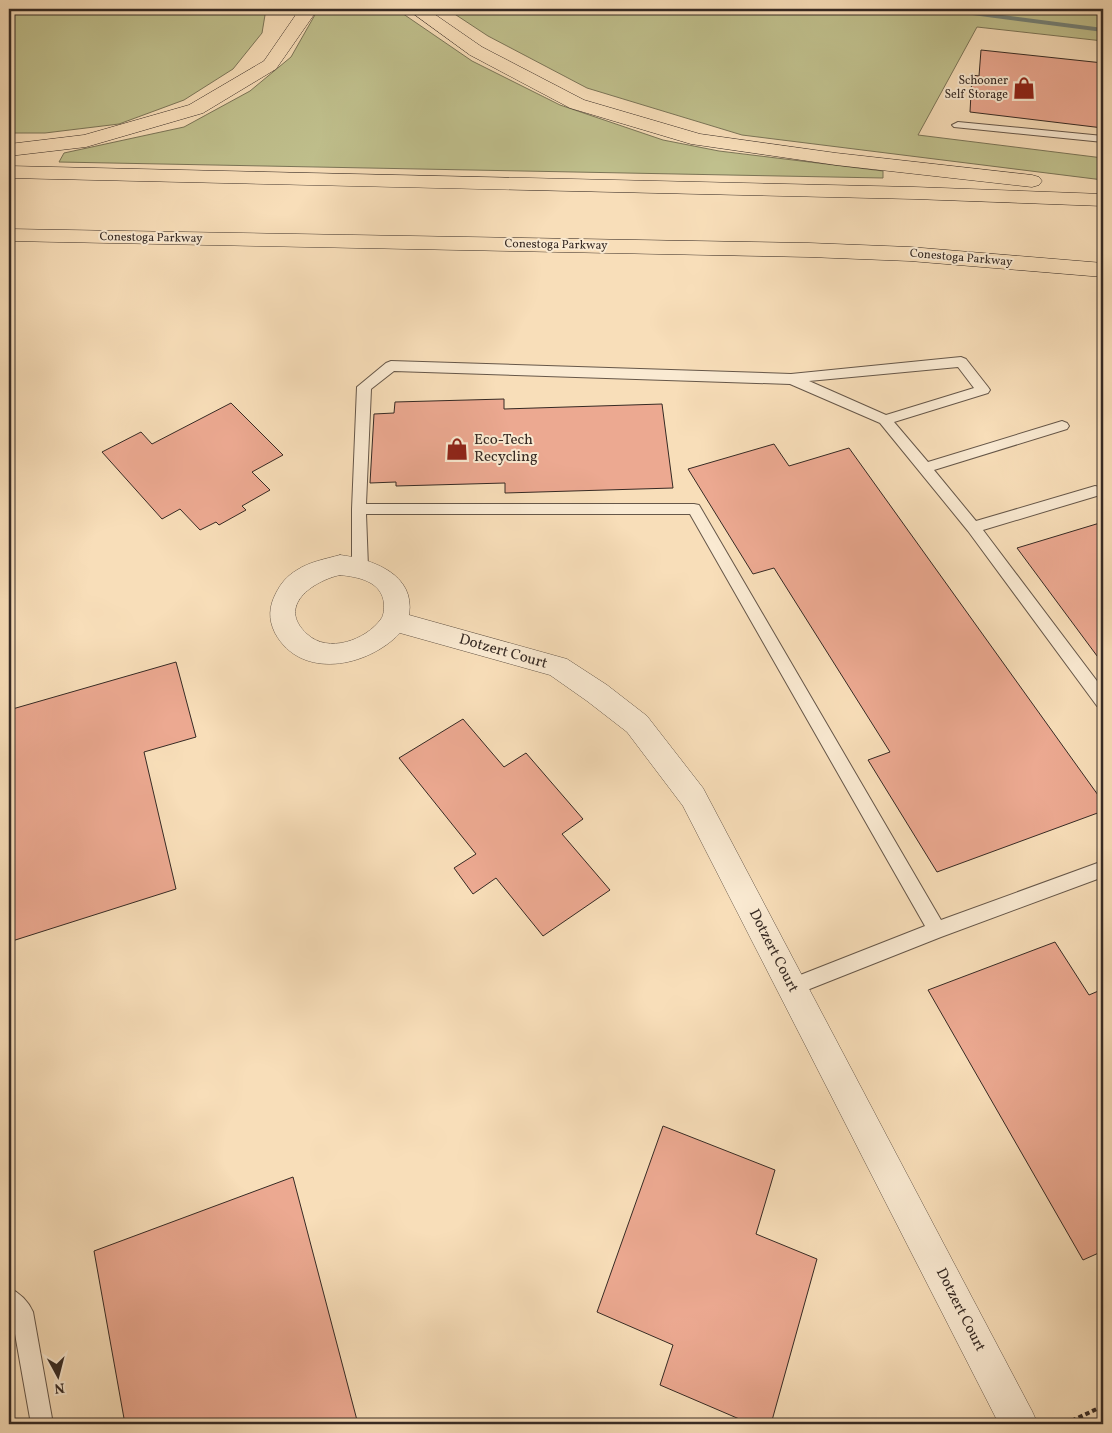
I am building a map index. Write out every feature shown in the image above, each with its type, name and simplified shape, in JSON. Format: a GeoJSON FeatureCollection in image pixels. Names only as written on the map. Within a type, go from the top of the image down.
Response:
{"type":"FeatureCollection","features":[{"type":"Feature","properties":{"kind":"highway"},"geometry":{"type":"LineString","coordinates":[[9,150],[86,141],[196,109],[270,65],[304,16],[304,9]]}},
{"type":"Feature","properties":{"kind":"highway"},"geometry":{"type":"LineString","coordinates":[[416,9],[476,52],[577,104],[698,140],[836,159],[1103,189]]}},
{"type":"Feature","properties":{"kind":"highway"},"geometry":{"type":"LineString","coordinates":[[9,172],[914,193],[1103,200]]}},
{"type":"Feature","properties":{"kind":"highway","name":"Conestoga Parkway"},"geometry":{"type":"LineString","coordinates":[[9,235],[809,250],[910,254],[1103,270]]}},
{"type":"Feature","properties":{"kind":"street"},"geometry":{"type":"LineString","coordinates":[[340,565],[360,567],[380,576],[394,592],[397,605],[394,621],[383,635],[366,647],[347,653],[326,654],[306,648],[292,637],[284,623],[283,607],[290,592],[303,578],[320,570],[340,565]]}},
{"type":"Feature","properties":{"kind":"street","name":"Dotzert Court"},"geometry":{"type":"LineString","coordinates":[[394,621],[558,667],[596,692],[637,724],[693,797],[1019,1424]]}},
{"type":"Feature","properties":{"kind":"lane"},"geometry":{"type":"LineString","coordinates":[[958,124],[1103,139]]}},
{"type":"Feature","properties":{"kind":"lane"},"geometry":{"type":"LineString","coordinates":[[360,567],[359,509],[364,387],[391,366],[792,379],[961,362],[983,390],[885,420]]}},
{"type":"Feature","properties":{"kind":"lane"},"geometry":{"type":"LineString","coordinates":[[792,379],[885,420],[973,527],[1103,701]]}},
{"type":"Feature","properties":{"kind":"lane"},"geometry":{"type":"LineString","coordinates":[[925,468],[1062,426]]}},
{"type":"Feature","properties":{"kind":"lane"},"geometry":{"type":"LineString","coordinates":[[973,527],[1095,491]]}},
{"type":"Feature","properties":{"kind":"lane"},"geometry":{"type":"LineString","coordinates":[[359,509],[694,509],[937,930]]}},
{"type":"Feature","properties":{"kind":"lane"},"geometry":{"type":"LineString","coordinates":[[792,987],[937,930],[1103,869]]}},
{"type":"Feature","properties":{"kind":"lane"},"geometry":{"type":"LineString","coordinates":[[9,1299],[22,1312],[42,1424]]}},
{"type":"Feature","properties":{"kind":"path"},"geometry":{"type":"LineString","coordinates":[[1065,1424],[1103,1406]]}},
{"type":"Feature","properties":{"kind":"green space"},"geometry":{"type":"Polygon","coordinates":[[[9,9],[266,9],[262,33],[233,69],[184,100],[119,124],[45,133],[9,133],[9,9]]]}},
{"type":"Feature","properties":{"kind":"green space"},"geometry":{"type":"Polygon","coordinates":[[[316,9],[396,9],[472,61],[560,105],[663,140],[719,151],[883,171],[883,178],[59,162],[64,153],[184,127],[250,91],[291,57],[316,13],[316,9]]]}},
{"type":"Feature","properties":{"kind":"green space"},"geometry":{"type":"Polygon","coordinates":[[[447,9],[1103,9],[1103,41],[977,27],[918,135],[1103,158],[1103,180],[742,135],[587,88],[488,36],[447,9]]]}},
{"type":"Feature","properties":{"kind":"building"},"geometry":{"type":"Polygon","coordinates":[[[981,50],[1103,63],[1103,128],[970,112],[972,75],[979,76],[981,50]]]}},
{"type":"Feature","properties":{"kind":"building"},"geometry":{"type":"Polygon","coordinates":[[[504,399],[504,409],[662,404],[673,488],[505,493],[505,483],[396,486],[396,482],[370,483],[374,414],[394,413],[395,402],[504,399]]]}},
{"type":"Feature","properties":{"kind":"building"},"geometry":{"type":"Polygon","coordinates":[[[231,403],[283,455],[252,472],[270,490],[242,506],[246,510],[219,525],[216,522],[200,530],[180,509],[162,519],[102,452],[141,432],[152,444],[231,403]]]}},
{"type":"Feature","properties":{"kind":"building"},"geometry":{"type":"Polygon","coordinates":[[[774,444],[789,466],[849,448],[1103,802],[1103,811],[937,872],[868,760],[890,752],[774,568],[753,574],[688,469],[774,444]]]}},
{"type":"Feature","properties":{"kind":"building"},"geometry":{"type":"Polygon","coordinates":[[[1103,522],[1103,664],[1017,548],[1103,522]]]}},
{"type":"Feature","properties":{"kind":"building"},"geometry":{"type":"Polygon","coordinates":[[[176,662],[196,737],[144,752],[176,889],[9,942],[9,710],[176,662]]]}},
{"type":"Feature","properties":{"kind":"building"},"geometry":{"type":"Polygon","coordinates":[[[463,719],[504,767],[526,753],[583,819],[562,834],[610,890],[543,936],[496,878],[473,894],[454,868],[476,854],[399,758],[463,719]]]}},
{"type":"Feature","properties":{"kind":"building"},"geometry":{"type":"Polygon","coordinates":[[[1055,942],[1089,995],[1103,989],[1103,1251],[1083,1260],[928,990],[1055,942]]]}},
{"type":"Feature","properties":{"kind":"building"},"geometry":{"type":"Polygon","coordinates":[[[663,1126],[775,1170],[756,1234],[817,1259],[771,1424],[751,1424],[660,1385],[673,1345],[597,1312],[663,1126]]]}},
{"type":"Feature","properties":{"kind":"building"},"geometry":{"type":"Polygon","coordinates":[[[293,1177],[358,1424],[125,1424],[94,1251],[293,1177]]]}},
{"type":"Feature","properties":{"kind":"waterway"},"geometry":{"type":"LineString","coordinates":[[942,9],[1103,30]]}},
{"type":"Feature","properties":{"kind":"place","name":"Schooner Self Storage"},"geometry":{"type":"Point","coordinates":[1024,88]}},
{"type":"Feature","properties":{"kind":"place","name":"Eco-Tech Recycling"},"geometry":{"type":"Point","coordinates":[457,449]}}]}
